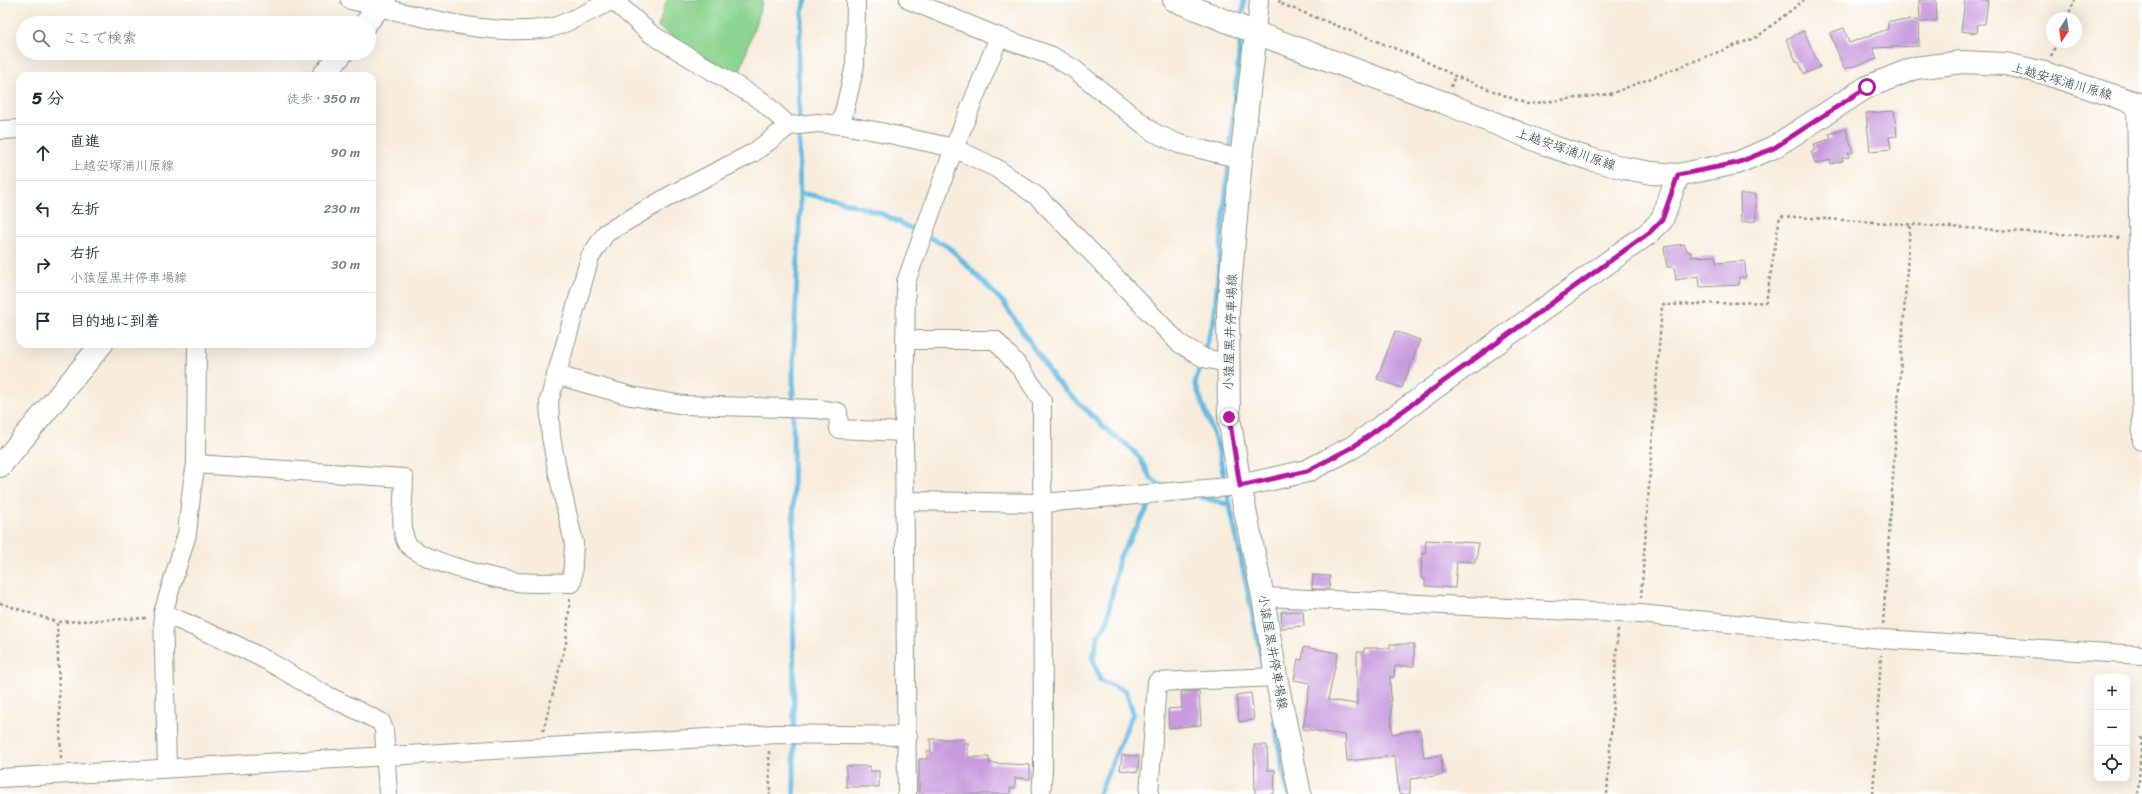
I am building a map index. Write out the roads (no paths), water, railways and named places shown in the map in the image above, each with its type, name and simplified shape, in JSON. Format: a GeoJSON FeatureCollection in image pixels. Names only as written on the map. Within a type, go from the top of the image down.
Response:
{"type":"FeatureCollection","features":[{"type":"Feature","properties":{"kind":"main road","name":"上越安塚浦川原線"},"geometry":{"type":"LineString","coordinates":[[1174,0],[1256,33],[1590,160],[1624,168],[1678,175],[1737,163],[1774,148],[1867,87],[1914,68],[1962,62],[2006,64],[2044,73],[2139,104]]}},
{"type":"Feature","properties":{"kind":"main road"},"geometry":{"type":"LineString","coordinates":[[372,16],[382,3]]}},
{"type":"Feature","properties":{"kind":"main road","name":"小猿屋黒井停車場線"},"geometry":{"type":"LineString","coordinates":[[1256,33],[1241,159],[1228,310],[1227,363],[1229,417],[1240,486],[1263,597],[1276,677],[1300,794]]}},
{"type":"Feature","properties":{"kind":"main road"},"geometry":{"type":"LineString","coordinates":[[326,72],[336,60]]}},
{"type":"Feature","properties":{"kind":"main road"},"geometry":{"type":"LineString","coordinates":[[1240,486],[1307,471],[1353,447],[1650,232],[1662,220],[1678,175]]}},
{"type":"Feature","properties":{"kind":"main road"},"geometry":{"type":"LineString","coordinates":[[1,464],[99,348]]}},
{"type":"Feature","properties":{"kind":"street"},"geometry":{"type":"LineString","coordinates":[[350,0],[382,3],[459,24],[509,30],[550,28],[613,0],[651,34],[762,101],[788,126]]}},
{"type":"Feature","properties":{"kind":"street"},"geometry":{"type":"LineString","coordinates":[[841,125],[855,65],[856,0]]}},
{"type":"Feature","properties":{"kind":"street"},"geometry":{"type":"LineString","coordinates":[[909,0],[1052,56],[1074,69],[1152,132],[1179,144],[1241,159]]}},
{"type":"Feature","properties":{"kind":"street"},"geometry":{"type":"LineString","coordinates":[[1256,33],[1259,0]]}},
{"type":"Feature","properties":{"kind":"street"},"geometry":{"type":"LineString","coordinates":[[907,794],[908,736],[904,432],[906,282],[954,148],[999,36]]}},
{"type":"Feature","properties":{"kind":"street"},"geometry":{"type":"LineString","coordinates":[[2139,104],[2137,239],[2142,441]]}},
{"type":"Feature","properties":{"kind":"street"},"geometry":{"type":"LineString","coordinates":[[196,464],[404,478],[403,528],[407,543],[417,552],[437,562],[517,582],[572,583],[574,543],[551,437],[549,401],[590,257],[606,233],[674,194],[754,154],[788,126],[818,123],[841,125],[954,148],[996,168],[1038,197],[1179,343],[1204,358],[1227,363]]}},
{"type":"Feature","properties":{"kind":"street"},"geometry":{"type":"LineString","coordinates":[[0,130],[16,129]]}},
{"type":"Feature","properties":{"kind":"street"},"geometry":{"type":"LineString","coordinates":[[905,340],[995,340],[1021,369],[1042,400],[1043,770],[1041,794]]}},
{"type":"Feature","properties":{"kind":"street"},"geometry":{"type":"LineString","coordinates":[[167,768],[163,615],[187,534],[196,464],[197,348]]}},
{"type":"Feature","properties":{"kind":"street"},"geometry":{"type":"LineString","coordinates":[[556,375],[631,396],[684,405],[818,409],[838,412],[839,429],[904,432]]}},
{"type":"Feature","properties":{"kind":"street"},"geometry":{"type":"LineString","coordinates":[[905,501],[1043,503],[1240,486]]}},
{"type":"Feature","properties":{"kind":"street"},"geometry":{"type":"LineString","coordinates":[[1263,597],[1640,614],[1882,639],[2142,655]]}},
{"type":"Feature","properties":{"kind":"street"},"geometry":{"type":"LineString","coordinates":[[163,615],[236,645],[268,661],[322,693],[381,722],[384,730],[388,794]]}},
{"type":"Feature","properties":{"kind":"street"},"geometry":{"type":"LineString","coordinates":[[1149,794],[1157,682],[1276,677]]}},
{"type":"Feature","properties":{"kind":"street"},"geometry":{"type":"LineString","coordinates":[[0,778],[386,755],[773,735],[820,734],[908,736]]}},
{"type":"Feature","properties":{"kind":"waterway"},"geometry":{"type":"LineString","coordinates":[[794,794],[793,370],[800,208],[798,58],[802,12],[806,0]]}},
{"type":"Feature","properties":{"kind":"waterway"},"geometry":{"type":"LineString","coordinates":[[1242,22],[1244,0]]}},
{"type":"Feature","properties":{"kind":"waterway"},"geometry":{"type":"LineString","coordinates":[[1204,353],[1214,320],[1241,32]]}},
{"type":"Feature","properties":{"kind":"waterway"},"geometry":{"type":"LineString","coordinates":[[800,193],[837,200],[880,213],[949,247],[1003,302],[1055,380],[1108,431],[1126,444],[1139,457],[1151,479],[1164,487]]}},
{"type":"Feature","properties":{"kind":"waterway"},"geometry":{"type":"LineString","coordinates":[[1202,361],[1195,383],[1218,447],[1225,483]]}},
{"type":"Feature","properties":{"kind":"waterway"},"geometry":{"type":"LineString","coordinates":[[1227,491],[1265,675]]}},
{"type":"Feature","properties":{"kind":"waterway"},"geometry":{"type":"LineString","coordinates":[[1099,794],[1133,713],[1126,691],[1100,680],[1093,658],[1098,636],[1107,622],[1119,558],[1154,497]]}},
{"type":"Feature","properties":{"kind":"waterway"},"geometry":{"type":"LineString","coordinates":[[1201,497],[1230,505]]}},
{"type":"Feature","properties":{"kind":"waterway"},"geometry":{"type":"LineString","coordinates":[[1274,722],[1288,794]]}}]}
